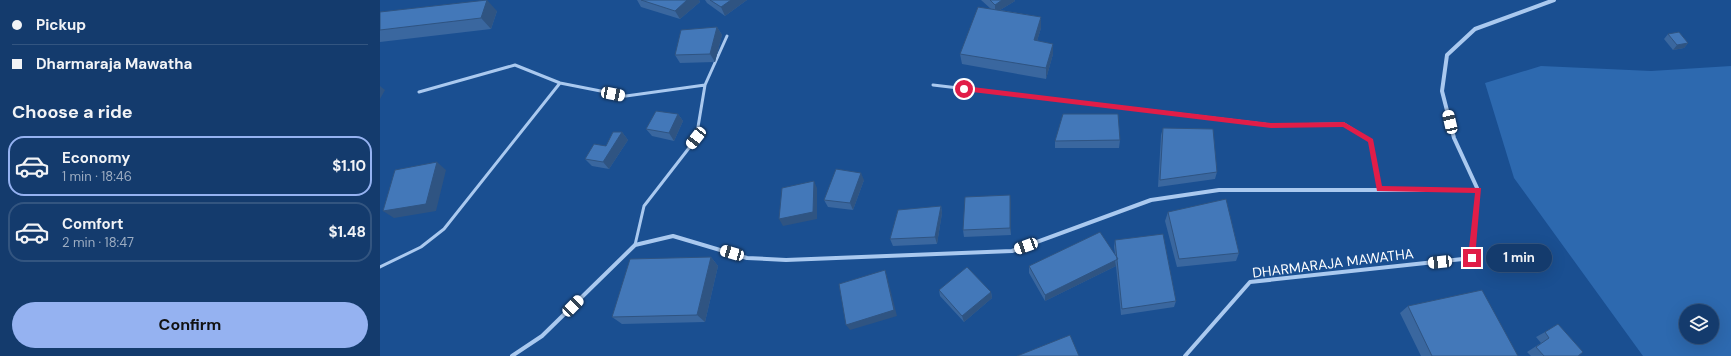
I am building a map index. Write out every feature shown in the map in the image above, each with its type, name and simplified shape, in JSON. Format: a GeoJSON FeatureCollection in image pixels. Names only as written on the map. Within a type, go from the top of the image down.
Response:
{"type":"FeatureCollection","features":[{"type":"Feature","properties":{"kind":"street","name":"DHARMARAJA MAWATHA"},"geometry":{"type":"LineString","coordinates":[[1185,356],[1250,282],[1472,258],[1478,190],[1454,138],[1442,91],[1447,55],[1475,29],[1554,0]]}},
{"type":"Feature","properties":{"kind":"street"},"geometry":{"type":"LineString","coordinates":[[512,356],[542,336],[635,245],[673,236],[747,258],[786,260],[1012,251],[1151,200],[1219,190],[1478,190]]}},
{"type":"Feature","properties":{"kind":"lane"},"geometry":{"type":"LineString","coordinates":[[635,245],[644,206],[696,138],[705,85],[727,36]]}},
{"type":"Feature","properties":{"kind":"lane"},"geometry":{"type":"LineString","coordinates":[[419,92],[515,65],[560,83],[626,96],[705,85]]}},
{"type":"Feature","properties":{"kind":"lane"},"geometry":{"type":"LineString","coordinates":[[380,267],[421,247],[444,229],[560,83]]}},
{"type":"Feature","properties":{"kind":"lane"},"geometry":{"type":"LineString","coordinates":[[933,85],[1271,125],[1344,124],[1371,141],[1379,189]]}},
{"type":"Feature","properties":{"kind":"shaded area"},"geometry":{"type":"Polygon","coordinates":[[[1541,66],[1651,71],[1731,66],[1731,356],[1643,356],[1514,178],[1485,83],[1541,66]]]}},
{"type":"Feature","properties":{"kind":"building"},"geometry":{"type":"Polygon","coordinates":[[[487,0],[481,18],[380,30],[380,12],[487,0]]]}},
{"type":"Feature","properties":{"kind":"building"},"geometry":{"type":"Polygon","coordinates":[[[641,0],[687,0],[675,11],[641,0]]]}},
{"type":"Feature","properties":{"kind":"building"},"geometry":{"type":"Polygon","coordinates":[[[710,0],[731,0],[721,7],[710,0]]]}},
{"type":"Feature","properties":{"kind":"building"},"geometry":{"type":"Polygon","coordinates":[[[990,0],[1002,0],[995,5],[990,0]]]}},
{"type":"Feature","properties":{"kind":"building"},"geometry":{"type":"Polygon","coordinates":[[[978,7],[1041,17],[1034,40],[1053,44],[1046,68],[960,54],[978,7]]]}},
{"type":"Feature","properties":{"kind":"building"},"geometry":{"type":"Polygon","coordinates":[[[717,27],[710,54],[675,55],[681,30],[717,27]]]}},
{"type":"Feature","properties":{"kind":"building"},"geometry":{"type":"Polygon","coordinates":[[[1679,32],[1688,43],[1677,45],[1668,34],[1679,32]]]}},
{"type":"Feature","properties":{"kind":"building"},"geometry":{"type":"Polygon","coordinates":[[[656,111],[678,114],[669,133],[646,129],[656,111]]]}},
{"type":"Feature","properties":{"kind":"building"},"geometry":{"type":"Polygon","coordinates":[[[1063,114],[1118,114],[1120,140],[1055,141],[1063,114]]]}},
{"type":"Feature","properties":{"kind":"building"},"geometry":{"type":"Polygon","coordinates":[[[1163,128],[1213,129],[1217,172],[1160,180],[1163,128]]]}},
{"type":"Feature","properties":{"kind":"building"},"geometry":{"type":"Polygon","coordinates":[[[613,132],[622,132],[603,162],[585,159],[594,144],[606,146],[613,132]]]}},
{"type":"Feature","properties":{"kind":"building"},"geometry":{"type":"Polygon","coordinates":[[[437,162],[426,204],[383,211],[395,170],[437,162]]]}},
{"type":"Feature","properties":{"kind":"building"},"geometry":{"type":"Polygon","coordinates":[[[836,169],[861,173],[850,203],[824,200],[836,169]]]}},
{"type":"Feature","properties":{"kind":"building"},"geometry":{"type":"Polygon","coordinates":[[[814,181],[813,212],[779,219],[782,188],[814,181]]]}},
{"type":"Feature","properties":{"kind":"building"},"geometry":{"type":"Polygon","coordinates":[[[1010,195],[1010,228],[963,230],[965,197],[1010,195]]]}},
{"type":"Feature","properties":{"kind":"building"},"geometry":{"type":"Polygon","coordinates":[[[1226,199],[1239,253],[1179,259],[1168,212],[1226,199]]]}},
{"type":"Feature","properties":{"kind":"building"},"geometry":{"type":"Polygon","coordinates":[[[941,206],[935,237],[890,239],[898,210],[941,206]]]}},
{"type":"Feature","properties":{"kind":"building"},"geometry":{"type":"Polygon","coordinates":[[[1100,232],[1118,259],[1045,295],[1029,266],[1100,232]]]}},
{"type":"Feature","properties":{"kind":"building"},"geometry":{"type":"Polygon","coordinates":[[[1163,234],[1176,301],[1122,309],[1115,240],[1163,234]]]}},
{"type":"Feature","properties":{"kind":"building"},"geometry":{"type":"Polygon","coordinates":[[[711,257],[697,315],[612,317],[630,259],[711,257]]]}},
{"type":"Feature","properties":{"kind":"building"},"geometry":{"type":"Polygon","coordinates":[[[967,267],[991,292],[962,316],[939,290],[967,267]]]}},
{"type":"Feature","properties":{"kind":"building"},"geometry":{"type":"Polygon","coordinates":[[[885,270],[894,310],[846,325],[839,284],[885,270]]]}},
{"type":"Feature","properties":{"kind":"building"},"geometry":{"type":"Polygon","coordinates":[[[1482,290],[1518,356],[1432,356],[1408,306],[1482,290]]]}},
{"type":"Feature","properties":{"kind":"building"},"geometry":{"type":"Polygon","coordinates":[[[1558,324],[1583,352],[1578,356],[1544,356],[1536,347],[1549,338],[1545,332],[1558,324]]]}},
{"type":"Feature","properties":{"kind":"building"},"geometry":{"type":"Polygon","coordinates":[[[1070,335],[1079,356],[1017,356],[1070,335]]]}},
{"type":"Feature","properties":{"kind":"route"},"geometry":{"type":"LineString","coordinates":[[964,89],[1271,125],[1344,124],[1371,141],[1379,189],[1478,190],[1472,258]]}}]}
